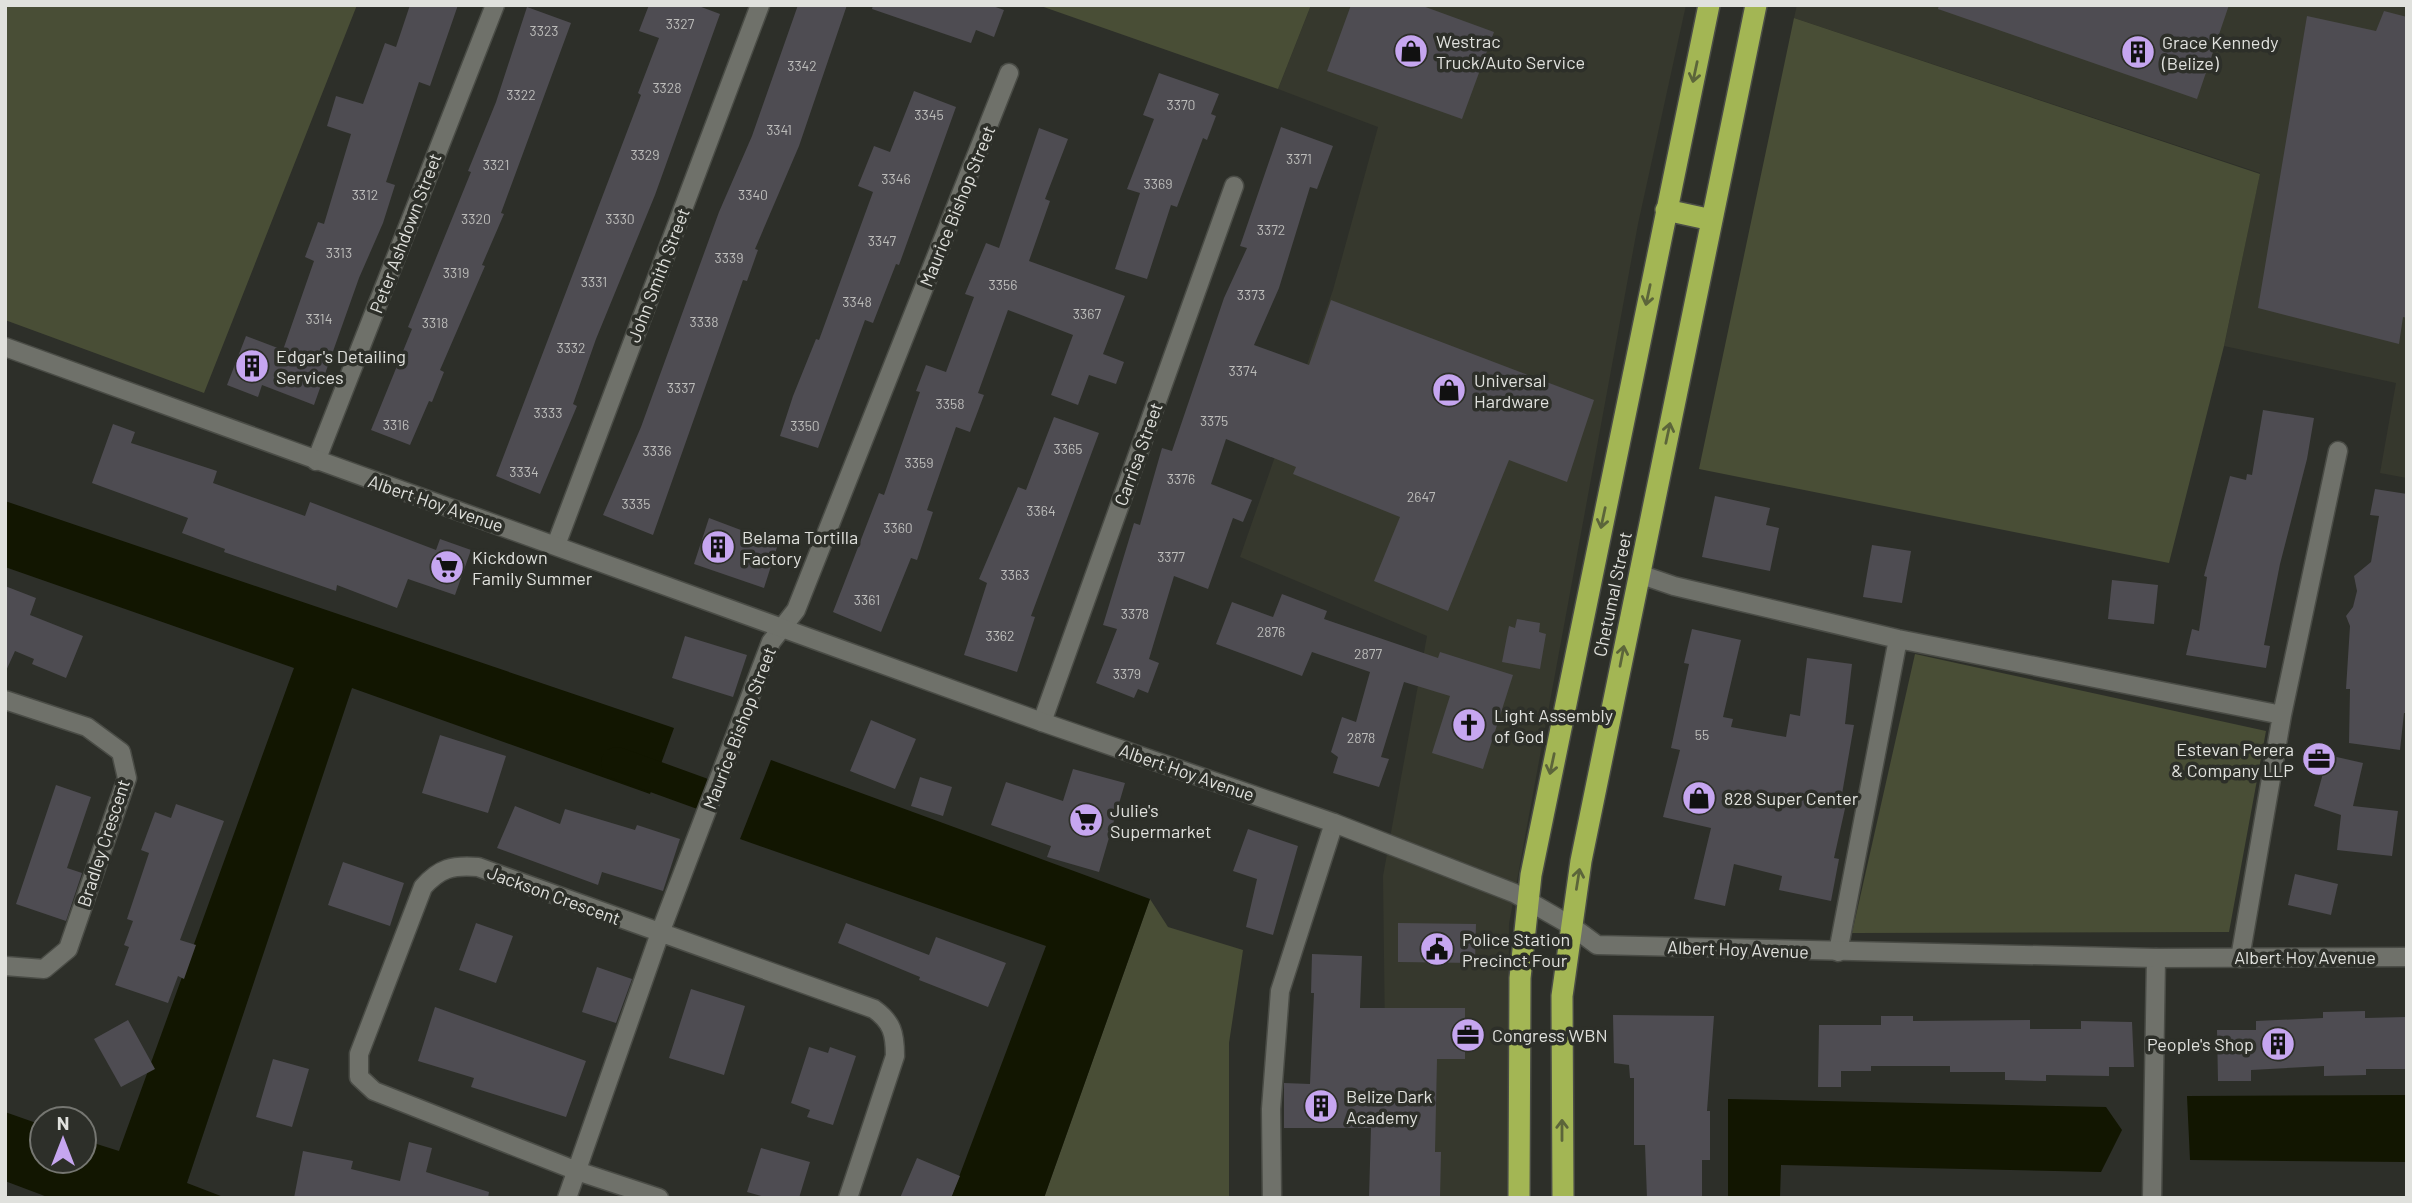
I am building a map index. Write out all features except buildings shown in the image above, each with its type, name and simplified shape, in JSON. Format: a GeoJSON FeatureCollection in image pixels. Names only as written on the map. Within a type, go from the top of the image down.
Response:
{"type":"FeatureCollection","features":[{"type":"Feature","properties":{"kind":"highway","name":"Chetumal Street"},"geometry":{"type":"LineString","coordinates":[[1518,1198],[1520,978],[1538,830],[1709,5]]}},
{"type":"Feature","properties":{"kind":"highway","name":"Chetumal Street"},"geometry":{"type":"LineString","coordinates":[[1563,1198],[1562,996],[1570,925],[1756,5]]}},
{"type":"Feature","properties":{"kind":"highway"},"geometry":{"type":"LineString","coordinates":[[1666,211],[1712,220]]}},
{"type":"Feature","properties":{"kind":"street","name":"Peter Ashdown Street"},"geometry":{"type":"LineString","coordinates":[[316,461],[495,5]]}},
{"type":"Feature","properties":{"kind":"street","name":"John Smith Street"},"geometry":{"type":"LineString","coordinates":[[556,545],[760,5]]}},
{"type":"Feature","properties":{"kind":"street","name":"Maurice Bishop Street"},"geometry":{"type":"LineString","coordinates":[[567,1198],[660,933],[771,642],[796,610],[1009,73]]}},
{"type":"Feature","properties":{"kind":"street","name":"Carrisa Street"},"geometry":{"type":"LineString","coordinates":[[1042,722],[1234,186]]}},
{"type":"Feature","properties":{"kind":"street","name":"Albert Hoy Avenue"},"geometry":{"type":"LineString","coordinates":[[5,347],[316,461],[783,626],[1042,722],[1335,823],[1514,893],[1570,925],[1597,945],[2156,958],[2407,957]]}},
{"type":"Feature","properties":{"kind":"street"},"geometry":{"type":"LineString","coordinates":[[2240,958],[2282,715],[2338,452]]}},
{"type":"Feature","properties":{"kind":"street"},"geometry":{"type":"LineString","coordinates":[[1639,574],[1674,586],[1898,639],[2282,715]]}},
{"type":"Feature","properties":{"kind":"street"},"geometry":{"type":"LineString","coordinates":[[1838,952],[1898,639]]}},
{"type":"Feature","properties":{"kind":"street","name":"Bradley Crescent"},"geometry":{"type":"LineString","coordinates":[[5,699],[87,727],[121,752],[127,778],[68,949],[44,969],[5,966]]}},
{"type":"Feature","properties":{"kind":"street"},"geometry":{"type":"LineString","coordinates":[[1272,1198],[1272,1098],[1280,991],[1335,823]]}},
{"type":"Feature","properties":{"kind":"street","name":"Jackson Crescent"},"geometry":{"type":"LineString","coordinates":[[659,1198],[577,1171],[374,1091],[359,1076],[359,1054],[423,887],[437,871],[456,865],[478,867],[874,1009],[888,1020],[895,1036],[895,1056],[848,1198]]}},
{"type":"Feature","properties":{"kind":"street"},"geometry":{"type":"LineString","coordinates":[[2152,1198],[2156,958]]}},
{"type":"Feature","properties":{"kind":"shaded area"},"geometry":{"type":"Polygon","coordinates":[[[5,5],[357,5],[204,393],[5,320],[5,5]]]}},
{"type":"Feature","properties":{"kind":"shaded area"},"geometry":{"type":"Polygon","coordinates":[[[1038,5],[1311,5],[1278,89],[1038,5]]]}},
{"type":"Feature","properties":{"kind":"shaded area"},"geometry":{"type":"Polygon","coordinates":[[[1311,5],[1686,5],[1638,224],[1509,924],[1508,1198],[1387,1198],[1383,876],[1427,636],[1240,557],[1333,290],[1378,127],[1278,89],[1311,5]]]}},
{"type":"Feature","properties":{"kind":"shaded area"},"geometry":{"type":"Polygon","coordinates":[[[1797,5],[2407,5],[2407,478],[2380,473],[2396,383],[2224,346],[2260,173],[1794,18],[1797,5]]]}},
{"type":"Feature","properties":{"kind":"shaded area"},"geometry":{"type":"Polygon","coordinates":[[[1794,18],[2260,174],[2224,346],[2169,563],[1699,469],[1794,18]]]}},
{"type":"Feature","properties":{"kind":"shaded area"},"geometry":{"type":"Polygon","coordinates":[[[5,501],[674,728],[650,794],[352,688],[187,1183],[226,1198],[50,1198],[5,1181],[5,1112],[28,1120],[28,1175],[98,1175],[98,1144],[119,1151],[294,668],[5,567],[5,501]]]}},
{"type":"Feature","properties":{"kind":"shaded area"},"geometry":{"type":"Polygon","coordinates":[[[1915,654],[2266,731],[2229,932],[1852,933],[1915,654]]]}},
{"type":"Feature","properties":{"kind":"shaded area"},"geometry":{"type":"Polygon","coordinates":[[[771,760],[1150,899],[1044,1198],[951,1198],[1046,946],[740,839],[771,760]]]}},
{"type":"Feature","properties":{"kind":"shaded area"},"geometry":{"type":"Polygon","coordinates":[[[1150,899],[1168,927],[1243,950],[1229,1043],[1229,1198],[1044,1198],[1150,899]]]}},
{"type":"Feature","properties":{"kind":"shaded area"},"geometry":{"type":"Polygon","coordinates":[[[2407,1095],[2407,1162],[2190,1160],[2187,1096],[2407,1095]]]}},
{"type":"Feature","properties":{"kind":"shaded area"},"geometry":{"type":"Polygon","coordinates":[[[1728,1099],[2106,1107],[2122,1130],[2101,1172],[1781,1165],[1780,1198],[1728,1198],[1728,1099]]]}},
{"type":"Feature","properties":{"kind":"waterway"},"geometry":{"type":"LineString","coordinates":[[617,763],[700,793]]}},
{"type":"Feature","properties":{"kind":"place","name":"Westrac Truck/Auto Service"},"geometry":{"type":"Point","coordinates":[1411,51]}},
{"type":"Feature","properties":{"kind":"place","name":"Grace Kennedy (Belize)"},"geometry":{"type":"Point","coordinates":[2138,52]}},
{"type":"Feature","properties":{"kind":"place","name":"Edgar's Detailing Services"},"geometry":{"type":"Point","coordinates":[252,366]}},
{"type":"Feature","properties":{"kind":"place","name":"Universal Hardware"},"geometry":{"type":"Point","coordinates":[1449,390]}},
{"type":"Feature","properties":{"kind":"place","name":"Belama Tortilla Factory"},"geometry":{"type":"Point","coordinates":[718,547]}},
{"type":"Feature","properties":{"kind":"place","name":"Kickdown Family Summer"},"geometry":{"type":"Point","coordinates":[447,567]}},
{"type":"Feature","properties":{"kind":"place","name":"Light Assembly of God"},"geometry":{"type":"Point","coordinates":[1469,725]}},
{"type":"Feature","properties":{"kind":"place","name":"Estevan Perera & Company LLP"},"geometry":{"type":"Point","coordinates":[2319,759]}},
{"type":"Feature","properties":{"kind":"place","name":"828 Super Center"},"geometry":{"type":"Point","coordinates":[1699,798]}},
{"type":"Feature","properties":{"kind":"place","name":"Julie's Supermarket"},"geometry":{"type":"Point","coordinates":[1086,820]}},
{"type":"Feature","properties":{"kind":"place","name":"Police Station Precinct Four"},"geometry":{"type":"Point","coordinates":[1437,949]}},
{"type":"Feature","properties":{"kind":"place","name":"Congress WBN"},"geometry":{"type":"Point","coordinates":[1468,1035]}},
{"type":"Feature","properties":{"kind":"place","name":"People's Shop"},"geometry":{"type":"Point","coordinates":[2278,1044]}},
{"type":"Feature","properties":{"kind":"place","name":"Belize Dark Academy"},"geometry":{"type":"Point","coordinates":[1321,1106]}}]}
